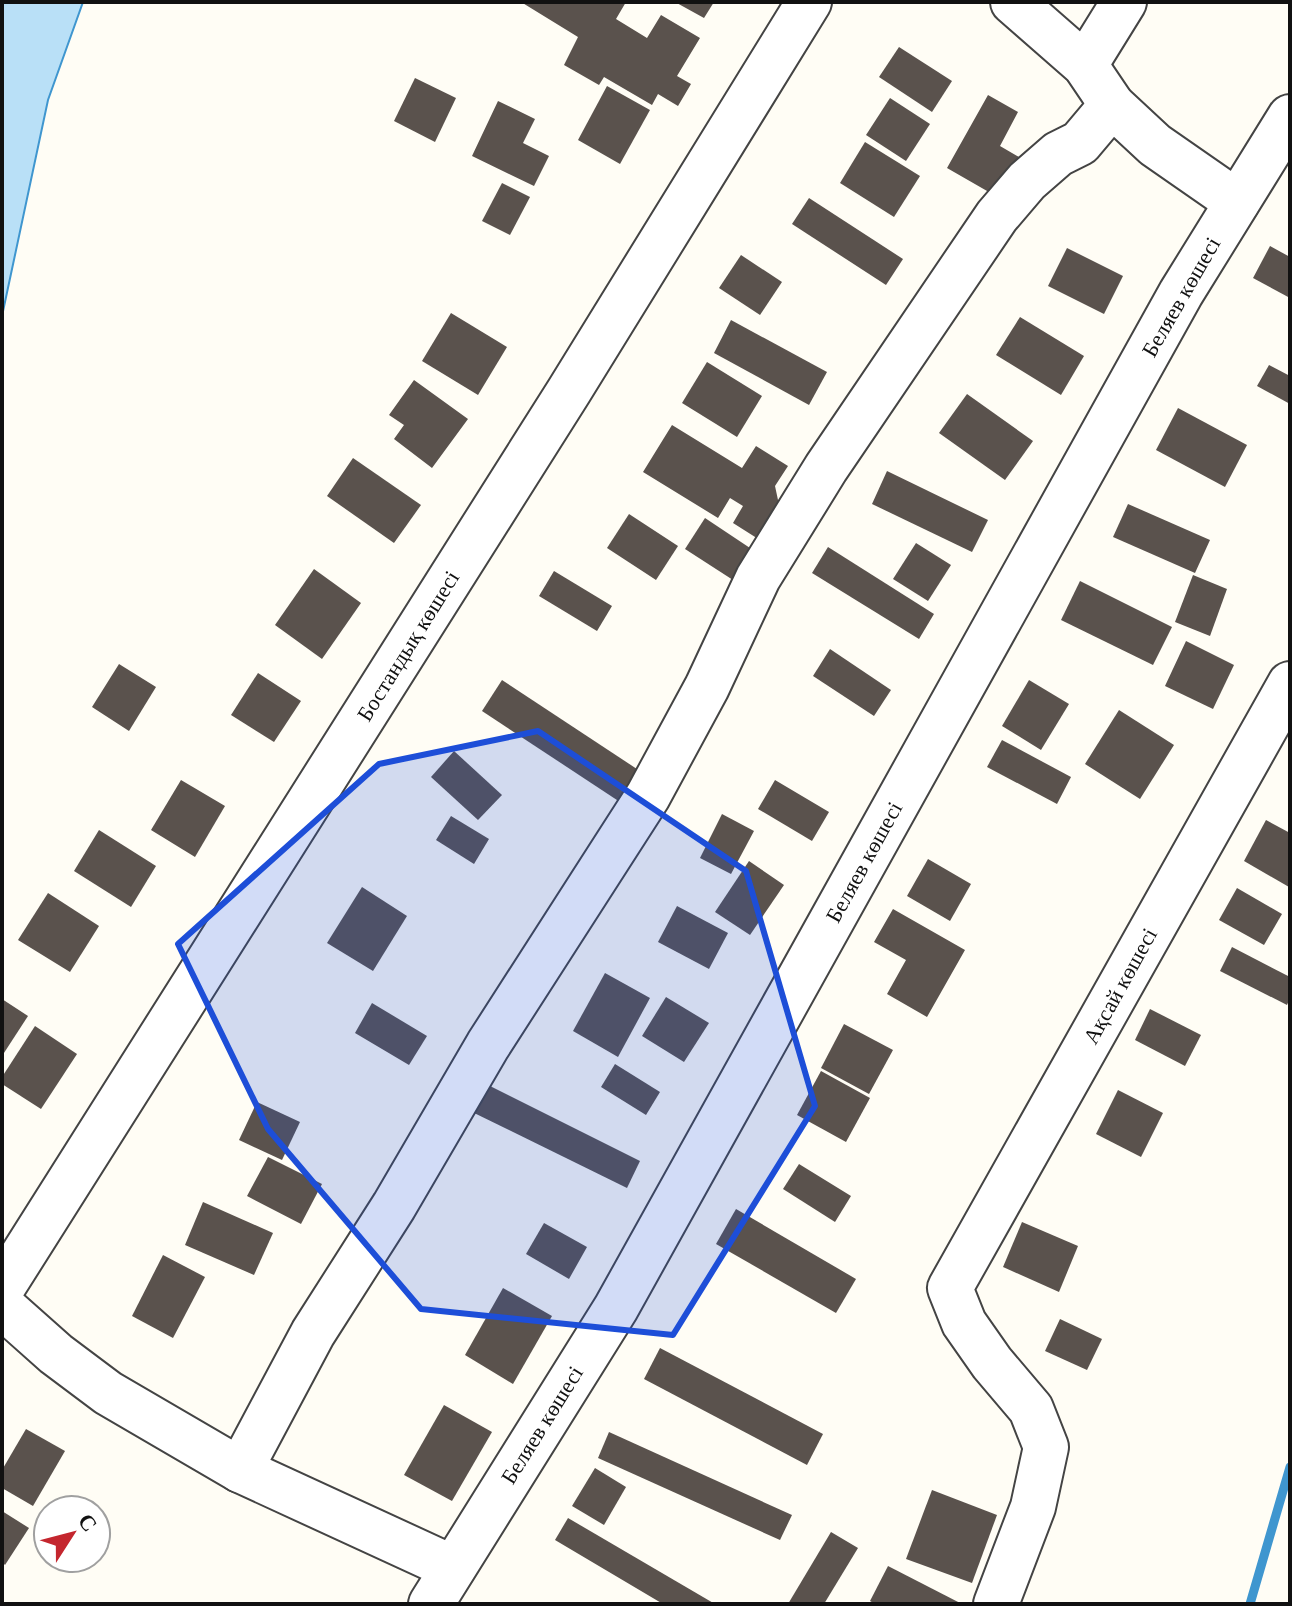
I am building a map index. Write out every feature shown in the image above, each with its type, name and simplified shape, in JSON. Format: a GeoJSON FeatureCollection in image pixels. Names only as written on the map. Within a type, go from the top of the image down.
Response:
{"type":"FeatureCollection","features":[{"type":"Feature","properties":{"kind":"street","name":"Бостандық көшесі"},"geometry":{"type":"LineString","coordinates":[[2,1288],[569,391],[809,2]]}},
{"type":"Feature","properties":{"kind":"street"},"geometry":{"type":"LineString","coordinates":[[1013,2],[1085,65],[1112,105],[1155,145],[1237,202]]}},
{"type":"Feature","properties":{"kind":"street"},"geometry":{"type":"LineString","coordinates":[[1085,65],[1124,2]]}},
{"type":"Feature","properties":{"kind":"street"},"geometry":{"type":"LineString","coordinates":[[240,1470],[313,1333],[394,1206],[488,1045],[648,796],[707,687],[758,578],[826,468],[997,216],[1027,181],[1058,154],[1080,143],[1112,105]]}},
{"type":"Feature","properties":{"kind":"street","name":"Беляев көшесі"},"geometry":{"type":"LineString","coordinates":[[442,1586],[616,1308],[1181,293],[1237,202],[1285,134]]}},
{"type":"Feature","properties":{"kind":"street","name":"Ақсай көшесі"},"geometry":{"type":"LineString","coordinates":[[996,1604],[1033,1507],[1046,1447],[1031,1409],[992,1363],[964,1323],[950,1288],[1290,684]]}},
{"type":"Feature","properties":{"kind":"street"},"geometry":{"type":"LineString","coordinates":[[2,1306],[56,1354],[108,1393],[442,1586]]}},
{"type":"Feature","properties":{"kind":"highlighted area"},"geometry":{"type":"Polygon","coordinates":[[[538,731],[746,871],[815,1106],[673,1335],[421,1309],[268,1129],[178,944],[379,764],[538,731]]]}},
{"type":"Feature","properties":{"kind":"water"},"geometry":{"type":"Polygon","coordinates":[[[2,2],[83,2],[48,100],[2,316],[2,2]]]}},
{"type":"Feature","properties":{"kind":"building"},"geometry":{"type":"Polygon","coordinates":[[[521,2],[626,2],[616,19],[647,38],[661,15],[700,38],[677,76],[691,84],[678,106],[658,94],[652,105],[604,77],[599,85],[564,65],[578,37],[521,2]]]}},
{"type":"Feature","properties":{"kind":"building"},"geometry":{"type":"Polygon","coordinates":[[[675,2],[714,2],[704,18],[675,2]]]}},
{"type":"Feature","properties":{"kind":"building"},"geometry":{"type":"Polygon","coordinates":[[[899,47],[952,81],[932,112],[879,77],[899,47]]]}},
{"type":"Feature","properties":{"kind":"building"},"geometry":{"type":"Polygon","coordinates":[[[415,78],[456,98],[435,142],[394,121],[415,78]]]}},
{"type":"Feature","properties":{"kind":"building"},"geometry":{"type":"Polygon","coordinates":[[[607,86],[650,110],[620,164],[578,140],[607,86]]]}},
{"type":"Feature","properties":{"kind":"building"},"geometry":{"type":"Polygon","coordinates":[[[988,95],[1018,112],[1000,146],[1024,160],[1001,199],[947,168],[988,95]]]}},
{"type":"Feature","properties":{"kind":"building"},"geometry":{"type":"Polygon","coordinates":[[[890,98],[930,124],[906,161],[866,135],[890,98]]]}},
{"type":"Feature","properties":{"kind":"building"},"geometry":{"type":"Polygon","coordinates":[[[498,101],[535,119],[523,143],[549,156],[534,186],[472,156],[498,101]]]}},
{"type":"Feature","properties":{"kind":"building"},"geometry":{"type":"Polygon","coordinates":[[[865,142],[920,176],[894,217],[840,183],[865,142]]]}},
{"type":"Feature","properties":{"kind":"building"},"geometry":{"type":"Polygon","coordinates":[[[502,183],[530,197],[510,235],[482,221],[502,183]]]}},
{"type":"Feature","properties":{"kind":"building"},"geometry":{"type":"Polygon","coordinates":[[[809,198],[903,259],[886,285],[792,224],[809,198]]]}},
{"type":"Feature","properties":{"kind":"building"},"geometry":{"type":"Polygon","coordinates":[[[1270,246],[1290,257],[1290,298],[1253,278],[1270,246]]]}},
{"type":"Feature","properties":{"kind":"building"},"geometry":{"type":"Polygon","coordinates":[[[1067,248],[1123,276],[1104,314],[1048,286],[1067,248]]]}},
{"type":"Feature","properties":{"kind":"building"},"geometry":{"type":"Polygon","coordinates":[[[741,255],[782,282],[760,315],[719,288],[741,255]]]}},
{"type":"Feature","properties":{"kind":"building"},"geometry":{"type":"Polygon","coordinates":[[[451,313],[507,347],[478,395],[422,361],[451,313]]]}},
{"type":"Feature","properties":{"kind":"building"},"geometry":{"type":"Polygon","coordinates":[[[1020,317],[1084,356],[1061,395],[996,355],[1020,317]]]}},
{"type":"Feature","properties":{"kind":"building"},"geometry":{"type":"Polygon","coordinates":[[[731,320],[827,372],[809,405],[714,353],[731,320]]]}},
{"type":"Feature","properties":{"kind":"building"},"geometry":{"type":"Polygon","coordinates":[[[707,362],[762,396],[737,437],[682,403],[707,362]]]}},
{"type":"Feature","properties":{"kind":"building"},"geometry":{"type":"Polygon","coordinates":[[[1269,365],[1290,376],[1290,404],[1257,386],[1269,365]]]}},
{"type":"Feature","properties":{"kind":"building"},"geometry":{"type":"Polygon","coordinates":[[[414,380],[468,419],[432,468],[394,439],[404,425],[389,415],[414,380]]]}},
{"type":"Feature","properties":{"kind":"building"},"geometry":{"type":"Polygon","coordinates":[[[967,394],[1033,441],[1005,480],[939,433],[967,394]]]}},
{"type":"Feature","properties":{"kind":"building"},"geometry":{"type":"Polygon","coordinates":[[[1178,408],[1247,445],[1225,487],[1156,450],[1178,408]]]}},
{"type":"Feature","properties":{"kind":"building"},"geometry":{"type":"Polygon","coordinates":[[[672,425],[742,468],[756,446],[788,466],[775,486],[781,514],[763,542],[733,523],[743,506],[730,498],[718,518],[643,472],[672,425]]]}},
{"type":"Feature","properties":{"kind":"building"},"geometry":{"type":"Polygon","coordinates":[[[353,458],[421,505],[394,543],[327,496],[353,458]]]}},
{"type":"Feature","properties":{"kind":"building"},"geometry":{"type":"Polygon","coordinates":[[[887,471],[988,520],[972,552],[872,504],[887,471]]]}},
{"type":"Feature","properties":{"kind":"building"},"geometry":{"type":"Polygon","coordinates":[[[1128,504],[1210,540],[1195,573],[1113,537],[1128,504]]]}},
{"type":"Feature","properties":{"kind":"building"},"geometry":{"type":"Polygon","coordinates":[[[629,514],[678,546],[656,580],[607,548],[629,514]]]}},
{"type":"Feature","properties":{"kind":"building"},"geometry":{"type":"Polygon","coordinates":[[[705,518],[753,550],[733,580],[685,549],[705,518]]]}},
{"type":"Feature","properties":{"kind":"building"},"geometry":{"type":"Polygon","coordinates":[[[916,543],[951,565],[928,601],[893,579],[916,543]]]}},
{"type":"Feature","properties":{"kind":"building"},"geometry":{"type":"Polygon","coordinates":[[[828,547],[934,614],[919,639],[812,573],[828,547]]]}},
{"type":"Feature","properties":{"kind":"building"},"geometry":{"type":"Polygon","coordinates":[[[314,569],[361,603],[322,659],[275,625],[314,569]]]}},
{"type":"Feature","properties":{"kind":"building"},"geometry":{"type":"Polygon","coordinates":[[[554,571],[612,606],[597,631],[539,596],[554,571]]]}},
{"type":"Feature","properties":{"kind":"building"},"geometry":{"type":"Polygon","coordinates":[[[1193,575],[1227,589],[1210,636],[1175,622],[1193,575]]]}},
{"type":"Feature","properties":{"kind":"building"},"geometry":{"type":"Polygon","coordinates":[[[1080,581],[1172,627],[1153,665],[1061,620],[1080,581]]]}},
{"type":"Feature","properties":{"kind":"building"},"geometry":{"type":"Polygon","coordinates":[[[1186,641],[1234,665],[1213,709],[1165,686],[1186,641]]]}},
{"type":"Feature","properties":{"kind":"building"},"geometry":{"type":"Polygon","coordinates":[[[830,649],[891,690],[874,716],[813,676],[830,649]]]}},
{"type":"Feature","properties":{"kind":"building"},"geometry":{"type":"Polygon","coordinates":[[[119,664],[156,687],[129,731],[92,707],[119,664]]]}},
{"type":"Feature","properties":{"kind":"building"},"geometry":{"type":"Polygon","coordinates":[[[258,673],[301,701],[274,742],[231,715],[258,673]]]}},
{"type":"Feature","properties":{"kind":"building"},"geometry":{"type":"Polygon","coordinates":[[[502,680],[643,773],[623,804],[482,711],[502,680]]]}},
{"type":"Feature","properties":{"kind":"building"},"geometry":{"type":"Polygon","coordinates":[[[1029,680],[1069,704],[1041,750],[1002,726],[1029,680]]]}},
{"type":"Feature","properties":{"kind":"building"},"geometry":{"type":"Polygon","coordinates":[[[1119,710],[1174,745],[1140,799],[1085,764],[1119,710]]]}},
{"type":"Feature","properties":{"kind":"building"},"geometry":{"type":"Polygon","coordinates":[[[1002,740],[1071,777],[1057,804],[987,767],[1002,740]]]}},
{"type":"Feature","properties":{"kind":"building"},"geometry":{"type":"Polygon","coordinates":[[[454,751],[502,795],[478,820],[431,777],[454,751]]]}},
{"type":"Feature","properties":{"kind":"building"},"geometry":{"type":"Polygon","coordinates":[[[181,780],[225,806],[195,857],[151,830],[181,780]]]}},
{"type":"Feature","properties":{"kind":"building"},"geometry":{"type":"Polygon","coordinates":[[[775,780],[829,812],[812,841],[758,809],[775,780]]]}},
{"type":"Feature","properties":{"kind":"building"},"geometry":{"type":"Polygon","coordinates":[[[722,814],[754,831],[731,874],[700,858],[722,814]]]}},
{"type":"Feature","properties":{"kind":"building"},"geometry":{"type":"Polygon","coordinates":[[[451,816],[489,839],[474,864],[436,840],[451,816]]]}},
{"type":"Feature","properties":{"kind":"building"},"geometry":{"type":"Polygon","coordinates":[[[1266,820],[1290,833],[1289,887],[1244,861],[1266,820]]]}},
{"type":"Feature","properties":{"kind":"building"},"geometry":{"type":"Polygon","coordinates":[[[99,830],[156,866],[131,907],[74,871],[99,830]]]}},
{"type":"Feature","properties":{"kind":"building"},"geometry":{"type":"Polygon","coordinates":[[[928,859],[971,884],[950,921],[907,896],[928,859]]]}},
{"type":"Feature","properties":{"kind":"building"},"geometry":{"type":"Polygon","coordinates":[[[749,861],[784,885],[750,935],[715,912],[749,861]]]}},
{"type":"Feature","properties":{"kind":"building"},"geometry":{"type":"Polygon","coordinates":[[[362,887],[407,916],[373,971],[327,943],[362,887]]]}},
{"type":"Feature","properties":{"kind":"building"},"geometry":{"type":"Polygon","coordinates":[[[1237,888],[1282,914],[1264,945],[1219,920],[1237,888]]]}},
{"type":"Feature","properties":{"kind":"building"},"geometry":{"type":"Polygon","coordinates":[[[48,893],[99,926],[70,972],[18,940],[48,893]]]}},
{"type":"Feature","properties":{"kind":"building"},"geometry":{"type":"Polygon","coordinates":[[[677,906],[728,933],[709,969],[658,942],[677,906]]]}},
{"type":"Feature","properties":{"kind":"building"},"geometry":{"type":"Polygon","coordinates":[[[893,909],[965,950],[927,1017],[887,994],[906,960],[874,942],[893,909]]]}},
{"type":"Feature","properties":{"kind":"building"},"geometry":{"type":"Polygon","coordinates":[[[1232,947],[1290,977],[1287,1005],[1220,971],[1232,947]]]}},
{"type":"Feature","properties":{"kind":"building"},"geometry":{"type":"Polygon","coordinates":[[[605,973],[650,998],[618,1057],[573,1031],[605,973]]]}},
{"type":"Feature","properties":{"kind":"building"},"geometry":{"type":"Polygon","coordinates":[[[666,997],[709,1023],[684,1062],[642,1036],[666,997]]]}},
{"type":"Feature","properties":{"kind":"building"},"geometry":{"type":"Polygon","coordinates":[[[2,999],[28,1016],[2,1056],[2,999]]]}},
{"type":"Feature","properties":{"kind":"building"},"geometry":{"type":"Polygon","coordinates":[[[372,1003],[427,1036],[409,1065],[355,1033],[372,1003]]]}},
{"type":"Feature","properties":{"kind":"building"},"geometry":{"type":"Polygon","coordinates":[[[1150,1009],[1201,1035],[1185,1066],[1135,1040],[1150,1009]]]}},
{"type":"Feature","properties":{"kind":"building"},"geometry":{"type":"Polygon","coordinates":[[[844,1024],[893,1050],[869,1094],[821,1068],[844,1024]]]}},
{"type":"Feature","properties":{"kind":"building"},"geometry":{"type":"Polygon","coordinates":[[[35,1026],[77,1054],[41,1109],[2,1084],[2,1077],[35,1026]]]}},
{"type":"Feature","properties":{"kind":"building"},"geometry":{"type":"Polygon","coordinates":[[[615,1064],[660,1092],[646,1115],[601,1087],[615,1064]]]}},
{"type":"Feature","properties":{"kind":"building"},"geometry":{"type":"Polygon","coordinates":[[[821,1071],[870,1098],[846,1142],[797,1115],[821,1071]]]}},
{"type":"Feature","properties":{"kind":"building"},"geometry":{"type":"Polygon","coordinates":[[[482,1082],[640,1161],[627,1188],[468,1110],[482,1082]]]}},
{"type":"Feature","properties":{"kind":"building"},"geometry":{"type":"Polygon","coordinates":[[[1118,1090],[1163,1113],[1141,1157],[1096,1134],[1118,1090]]]}},
{"type":"Feature","properties":{"kind":"building"},"geometry":{"type":"Polygon","coordinates":[[[257,1102],[300,1122],[282,1160],[239,1140],[257,1102]]]}},
{"type":"Feature","properties":{"kind":"building"},"geometry":{"type":"Polygon","coordinates":[[[268,1157],[322,1184],[301,1224],[247,1196],[268,1157]]]}},
{"type":"Feature","properties":{"kind":"building"},"geometry":{"type":"Polygon","coordinates":[[[799,1164],[851,1196],[835,1222],[783,1189],[799,1164]]]}},
{"type":"Feature","properties":{"kind":"building"},"geometry":{"type":"Polygon","coordinates":[[[203,1202],[273,1233],[254,1275],[185,1245],[203,1202]]]}},
{"type":"Feature","properties":{"kind":"building"},"geometry":{"type":"Polygon","coordinates":[[[736,1209],[856,1279],[836,1313],[716,1244],[736,1209]]]}},
{"type":"Feature","properties":{"kind":"building"},"geometry":{"type":"Polygon","coordinates":[[[1022,1222],[1078,1246],[1059,1292],[1003,1267],[1022,1222]]]}},
{"type":"Feature","properties":{"kind":"building"},"geometry":{"type":"Polygon","coordinates":[[[544,1223],[587,1247],[569,1279],[526,1254],[544,1223]]]}},
{"type":"Feature","properties":{"kind":"building"},"geometry":{"type":"Polygon","coordinates":[[[163,1255],[205,1277],[173,1338],[132,1316],[163,1255]]]}},
{"type":"Feature","properties":{"kind":"building"},"geometry":{"type":"Polygon","coordinates":[[[503,1288],[552,1316],[513,1384],[465,1355],[503,1288]]]}},
{"type":"Feature","properties":{"kind":"building"},"geometry":{"type":"Polygon","coordinates":[[[1060,1319],[1102,1339],[1087,1370],[1045,1351],[1060,1319]]]}},
{"type":"Feature","properties":{"kind":"building"},"geometry":{"type":"Polygon","coordinates":[[[660,1348],[823,1434],[807,1465],[644,1379],[660,1348]]]}},
{"type":"Feature","properties":{"kind":"building"},"geometry":{"type":"Polygon","coordinates":[[[444,1405],[492,1432],[452,1501],[404,1475],[444,1405]]]}},
{"type":"Feature","properties":{"kind":"building"},"geometry":{"type":"Polygon","coordinates":[[[26,1429],[65,1451],[40,1494],[32,1494],[32,1505],[2,1488],[2,1470],[26,1429]]]}},
{"type":"Feature","properties":{"kind":"building"},"geometry":{"type":"Polygon","coordinates":[[[609,1432],[792,1515],[780,1540],[598,1458],[609,1432]]]}},
{"type":"Feature","properties":{"kind":"building"},"geometry":{"type":"Polygon","coordinates":[[[595,1468],[626,1487],[604,1525],[572,1506],[595,1468]]]}},
{"type":"Feature","properties":{"kind":"building"},"geometry":{"type":"Polygon","coordinates":[[[932,1490],[997,1515],[972,1583],[906,1559],[932,1490]]]}},
{"type":"Feature","properties":{"kind":"building"},"geometry":{"type":"Polygon","coordinates":[[[2,1511],[29,1528],[5,1565],[2,1562],[2,1511]]]}},
{"type":"Feature","properties":{"kind":"building"},"geometry":{"type":"Polygon","coordinates":[[[568,1518],[715,1604],[663,1604],[555,1540],[568,1518]]]}},
{"type":"Feature","properties":{"kind":"building"},"geometry":{"type":"Polygon","coordinates":[[[831,1532],[858,1548],[824,1604],[788,1604],[831,1532]]]}},
{"type":"Feature","properties":{"kind":"building"},"geometry":{"type":"Polygon","coordinates":[[[888,1566],[962,1604],[875,1604],[870,1601],[888,1566]]]}},
{"type":"Feature","properties":{"kind":"waterway"},"geometry":{"type":"LineString","coordinates":[[1250,1604],[1290,1467]]}}]}
